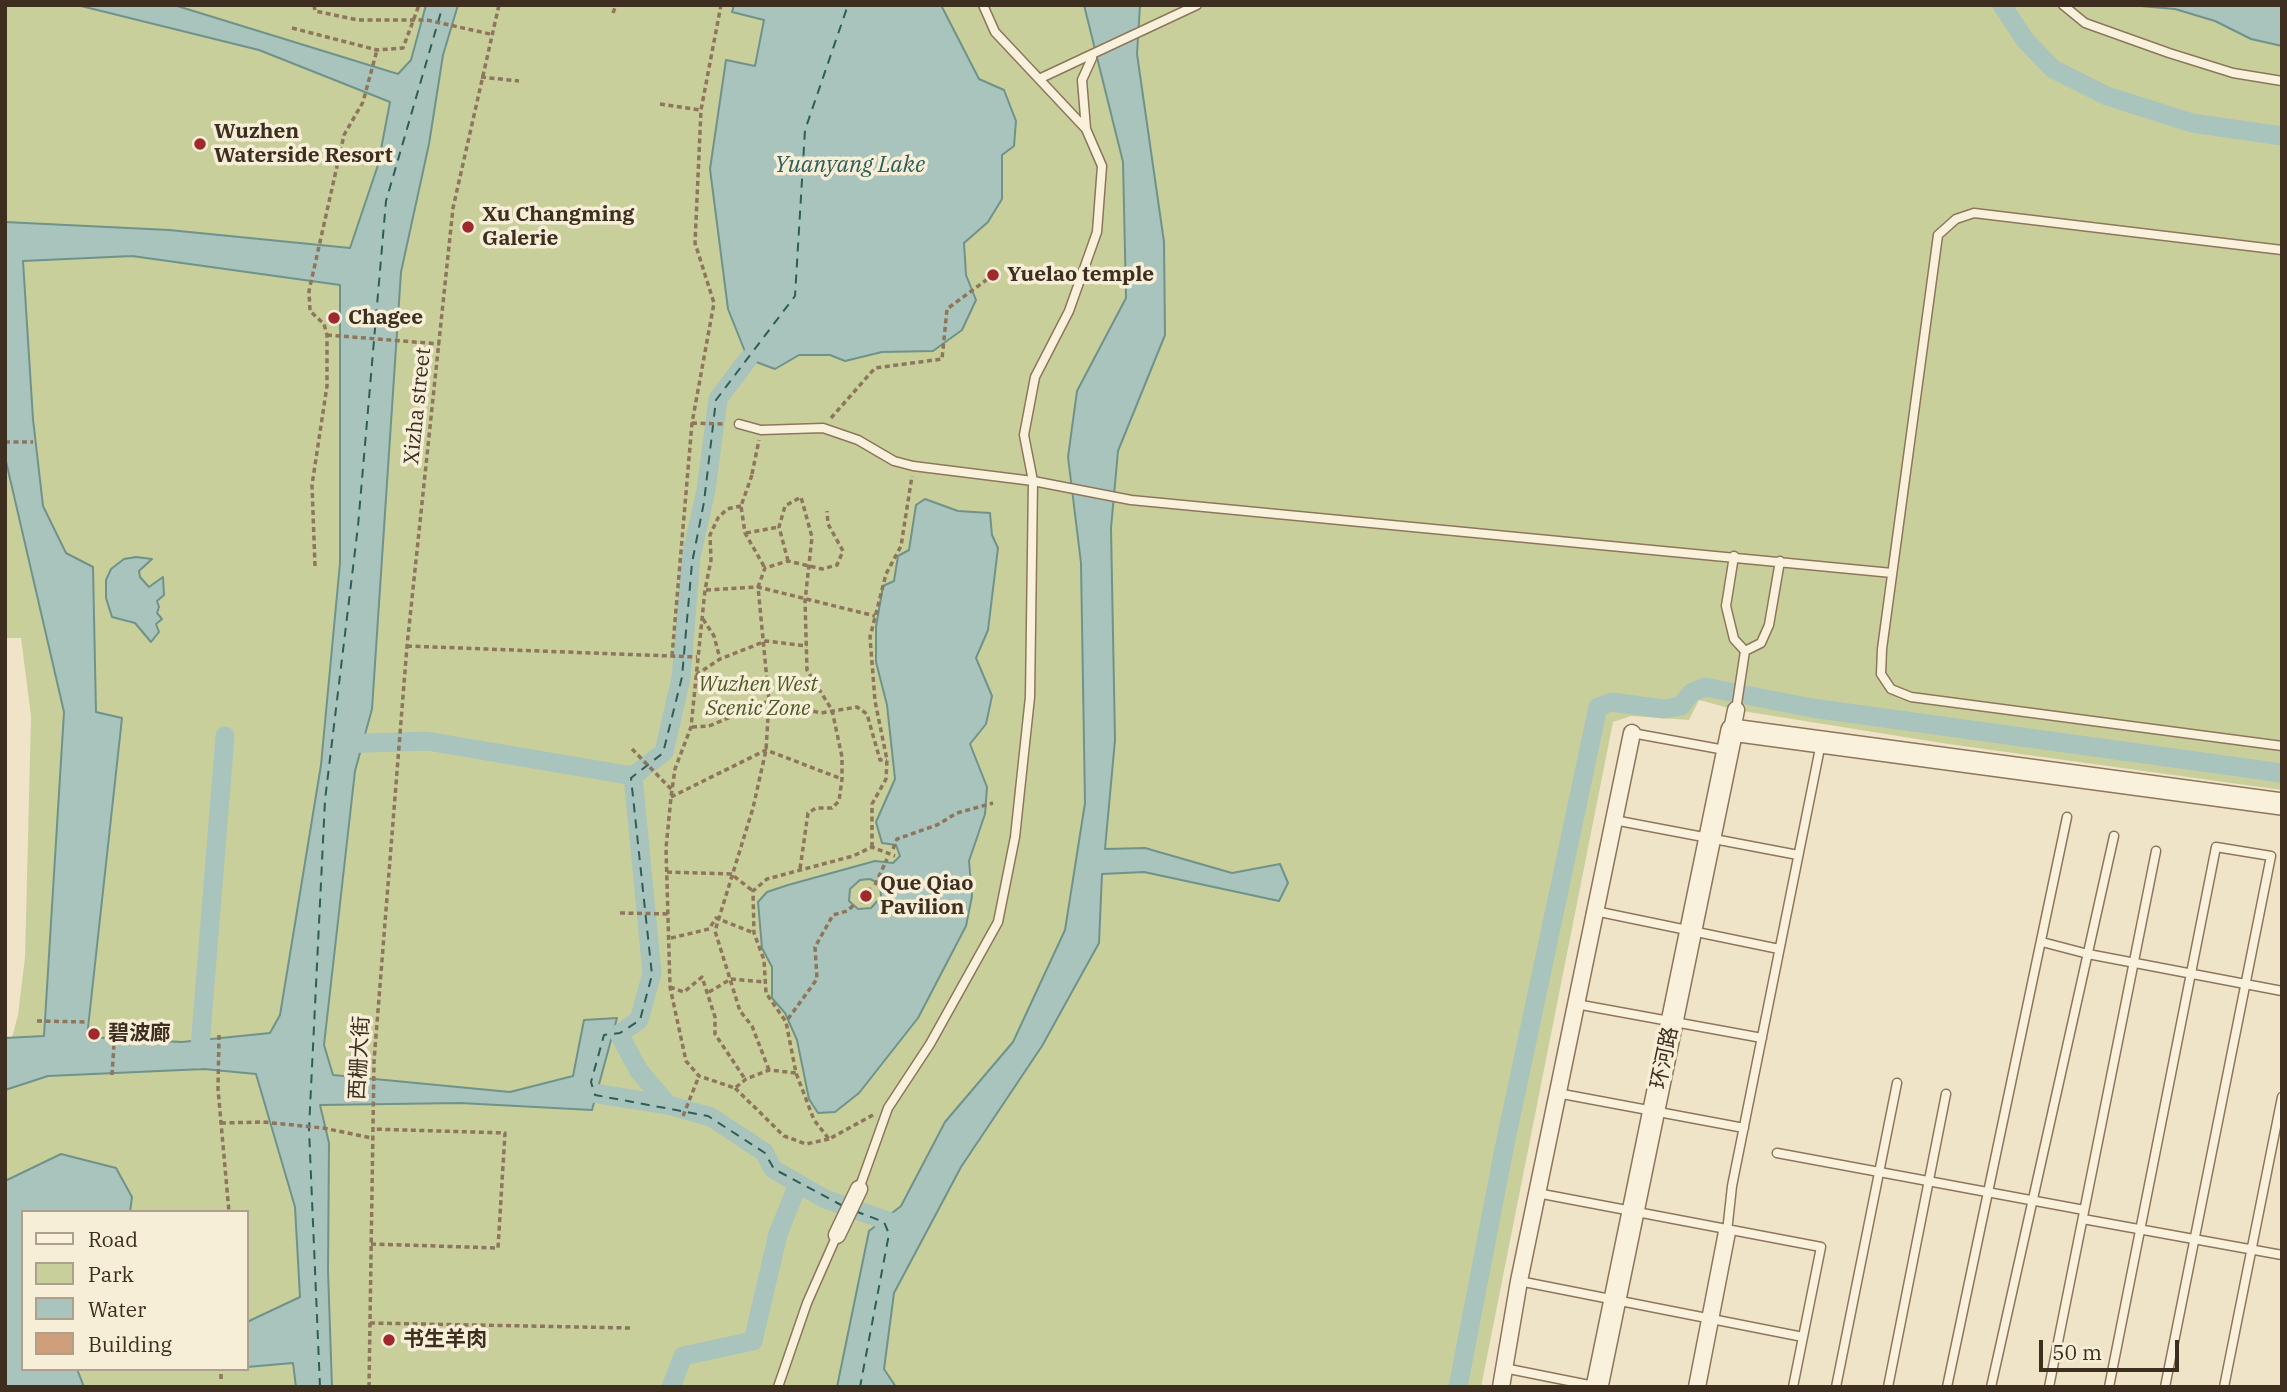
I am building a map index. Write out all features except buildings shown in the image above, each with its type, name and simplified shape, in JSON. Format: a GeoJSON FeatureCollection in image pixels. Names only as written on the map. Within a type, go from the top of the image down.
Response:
{"type":"FeatureCollection","features":[{"type":"Feature","properties":{"kind":"street"},"geometry":{"type":"LineString","coordinates":[[1732,730],[2282,804]]}},
{"type":"Feature","properties":{"kind":"street","name":"环河路"},"geometry":{"type":"LineString","coordinates":[[1597,1387],[1732,730]]}},
{"type":"Feature","properties":{"kind":"street"},"geometry":{"type":"LineString","coordinates":[[1501,1387],[1519,1281],[1632,733]]}},
{"type":"Feature","properties":{"kind":"street"},"geometry":{"type":"LineString","coordinates":[[837,1236],[859,1189]]}},
{"type":"Feature","properties":{"kind":"street"},"geometry":{"type":"LineString","coordinates":[[1697,1387],[1727,1232]]}},
{"type":"Feature","properties":{"kind":"lane"},"geometry":{"type":"LineString","coordinates":[[859,1189],[888,1108],[930,1044],[998,922],[1015,837],[1030,697],[1033,481],[1024,435],[1035,377],[1069,311],[1097,232],[1102,166],[1086,129],[995,32],[984,5]]}},
{"type":"Feature","properties":{"kind":"lane"},"geometry":{"type":"LineString","coordinates":[[1041,78],[1093,56],[1197,5]]}},
{"type":"Feature","properties":{"kind":"lane"},"geometry":{"type":"LineString","coordinates":[[2063,5],[2085,23],[2169,53],[2233,74],[2282,81]]}},
{"type":"Feature","properties":{"kind":"lane"},"geometry":{"type":"LineString","coordinates":[[1086,129],[1082,80],[1084,68],[1093,56]]}},
{"type":"Feature","properties":{"kind":"lane"},"geometry":{"type":"LineString","coordinates":[[2282,250],[1974,213],[1956,219],[1938,235],[1881,674],[1891,689],[1911,697],[2282,746]]}},
{"type":"Feature","properties":{"kind":"lane"},"geometry":{"type":"LineString","coordinates":[[739,424],[761,430],[823,428],[858,440],[894,461],[913,466],[1033,481],[1131,500],[1892,573]]}},
{"type":"Feature","properties":{"kind":"lane"},"geometry":{"type":"LineString","coordinates":[[1734,556],[1727,606],[1734,639],[1745,652]]}},
{"type":"Feature","properties":{"kind":"lane"},"geometry":{"type":"LineString","coordinates":[[1632,733],[1732,730],[1745,652],[1760,643],[1769,625],[1780,561]]}},
{"type":"Feature","properties":{"kind":"lane"},"geometry":{"type":"LineString","coordinates":[[1727,1232],[1732,1185],[1821,742]]}},
{"type":"Feature","properties":{"kind":"lane"},"geometry":{"type":"LineString","coordinates":[[1947,1387],[2067,817]]}},
{"type":"Feature","properties":{"kind":"lane"},"geometry":{"type":"LineString","coordinates":[[1614,820],[1798,855]]}},
{"type":"Feature","properties":{"kind":"lane"},"geometry":{"type":"LineString","coordinates":[[1991,1387],[2115,836]]}},
{"type":"Feature","properties":{"kind":"lane"},"geometry":{"type":"LineString","coordinates":[[2109,1387],[2216,847],[2271,856],[2165,1387]]}},
{"type":"Feature","properties":{"kind":"lane"},"geometry":{"type":"LineString","coordinates":[[2049,1387],[2156,851]]}},
{"type":"Feature","properties":{"kind":"lane"},"geometry":{"type":"LineString","coordinates":[[1595,911],[1779,950]]}},
{"type":"Feature","properties":{"kind":"lane"},"geometry":{"type":"LineString","coordinates":[[2042,942],[2088,954],[2282,991]]}},
{"type":"Feature","properties":{"kind":"lane"},"geometry":{"type":"LineString","coordinates":[[1576,1004],[1762,1038]]}},
{"type":"Feature","properties":{"kind":"lane"},"geometry":{"type":"LineString","coordinates":[[1836,1387],[1897,1083]]}},
{"type":"Feature","properties":{"kind":"lane"},"geometry":{"type":"LineString","coordinates":[[1557,1093],[1744,1128]]}},
{"type":"Feature","properties":{"kind":"lane"},"geometry":{"type":"LineString","coordinates":[[1888,1387],[1946,1094]]}},
{"type":"Feature","properties":{"kind":"lane"},"geometry":{"type":"LineString","coordinates":[[2224,1387],[2282,1097]]}},
{"type":"Feature","properties":{"kind":"lane"},"geometry":{"type":"LineString","coordinates":[[1777,1153],[2033,1200],[2140,1229],[2282,1255]]}},
{"type":"Feature","properties":{"kind":"lane"},"geometry":{"type":"LineString","coordinates":[[1537,1193],[1727,1232],[1821,1247],[1793,1387]]}},
{"type":"Feature","properties":{"kind":"lane"},"geometry":{"type":"LineString","coordinates":[[778,1387],[807,1303],[837,1236]]}},
{"type":"Feature","properties":{"kind":"lane"},"geometry":{"type":"LineString","coordinates":[[1519,1281],[1803,1336]]}},
{"type":"Feature","properties":{"kind":"lane"},"geometry":{"type":"LineString","coordinates":[[1504,1368],[1597,1387]]}},
{"type":"Feature","properties":{"kind":"path"},"geometry":{"type":"LineString","coordinates":[[314,5],[314,10],[358,20],[427,20],[490,34]]}},
{"type":"Feature","properties":{"kind":"path"},"geometry":{"type":"LineString","coordinates":[[292,27],[377,50],[403,48],[419,5]]}},
{"type":"Feature","properties":{"kind":"path","name":"Xizha street"},"geometry":{"type":"LineString","coordinates":[[400,731],[453,208],[490,34],[499,5]]}},
{"type":"Feature","properties":{"kind":"path"},"geometry":{"type":"LineString","coordinates":[[613,13],[616,5]]}},
{"type":"Feature","properties":{"kind":"path"},"geometry":{"type":"LineString","coordinates":[[672,656],[692,423],[714,303],[695,243],[701,110],[721,5]]}},
{"type":"Feature","properties":{"kind":"path"},"geometry":{"type":"LineString","coordinates":[[315,566],[312,485],[327,386],[327,335],[324,324],[310,311],[309,292],[344,135],[363,102],[377,50]]}},
{"type":"Feature","properties":{"kind":"path"},"geometry":{"type":"LineString","coordinates":[[481,77],[519,81]]}},
{"type":"Feature","properties":{"kind":"path"},"geometry":{"type":"LineString","coordinates":[[660,104],[701,110]]}},
{"type":"Feature","properties":{"kind":"path"},"geometry":{"type":"LineString","coordinates":[[823,428],[875,368],[942,359],[947,309],[993,275]]}},
{"type":"Feature","properties":{"kind":"path"},"geometry":{"type":"LineString","coordinates":[[327,335],[440,344]]}},
{"type":"Feature","properties":{"kind":"path"},"geometry":{"type":"LineString","coordinates":[[692,423],[739,424]]}},
{"type":"Feature","properties":{"kind":"path"},"geometry":{"type":"LineString","coordinates":[[671,938],[709,929],[716,918],[753,808],[766,750],[769,701],[766,641],[758,587],[765,568],[746,533],[741,506],[751,477],[761,430]]}},
{"type":"Feature","properties":{"kind":"path"},"geometry":{"type":"LineString","coordinates":[[5,442],[33,442]]}},
{"type":"Feature","properties":{"kind":"path"},"geometry":{"type":"LineString","coordinates":[[872,847],[872,804],[887,779],[887,760],[872,682],[870,637],[886,574],[901,546],[913,466]]}},
{"type":"Feature","properties":{"kind":"path"},"geometry":{"type":"LineString","coordinates":[[788,561],[779,527],[785,506],[801,497],[812,537],[805,601],[807,670],[832,710],[842,757],[842,779],[839,801],[832,808],[816,808],[808,813],[800,869]]}},
{"type":"Feature","properties":{"kind":"path"},"geometry":{"type":"LineString","coordinates":[[741,506],[727,509],[718,518],[710,535],[711,560],[705,590],[691,727],[675,769],[671,797],[667,872],[671,938],[670,987],[686,1061],[699,1076],[735,1088],[784,1136],[806,1144],[829,1139],[848,1126],[888,1108]]}},
{"type":"Feature","properties":{"kind":"path"},"geometry":{"type":"LineString","coordinates":[[765,568],[788,561],[822,569],[837,565],[843,551],[828,524],[827,511]]}},
{"type":"Feature","properties":{"kind":"path"},"geometry":{"type":"LineString","coordinates":[[746,533],[779,527]]}},
{"type":"Feature","properties":{"kind":"path"},"geometry":{"type":"LineString","coordinates":[[705,590],[758,587],[805,601],[875,616]]}},
{"type":"Feature","properties":{"kind":"path"},"geometry":{"type":"LineString","coordinates":[[702,617],[714,636],[720,659]]}},
{"type":"Feature","properties":{"kind":"path"},"geometry":{"type":"LineString","coordinates":[[696,675],[720,659],[766,641],[807,646]]}},
{"type":"Feature","properties":{"kind":"path"},"geometry":{"type":"LineString","coordinates":[[407,646],[697,657]]}},
{"type":"Feature","properties":{"kind":"path"},"geometry":{"type":"LineString","coordinates":[[691,727],[709,726],[769,701],[821,713],[857,707],[867,714],[880,760],[887,760]]}},
{"type":"Feature","properties":{"kind":"path","name":"西栅大街"},"geometry":{"type":"LineString","coordinates":[[369,1387],[374,1061],[400,731]]}},
{"type":"Feature","properties":{"kind":"path"},"geometry":{"type":"LineString","coordinates":[[632,749],[663,784],[672,790]]}},
{"type":"Feature","properties":{"kind":"path"},"geometry":{"type":"LineString","coordinates":[[671,797],[766,750],[842,779]]}},
{"type":"Feature","properties":{"kind":"path"},"geometry":{"type":"LineString","coordinates":[[893,849],[897,839],[937,825],[957,813],[993,803]]}},
{"type":"Feature","properties":{"kind":"path"},"geometry":{"type":"LineString","coordinates":[[753,891],[767,879],[853,856],[872,847],[895,856]]}},
{"type":"Feature","properties":{"kind":"path"},"geometry":{"type":"LineString","coordinates":[[875,885],[887,859]]}},
{"type":"Feature","properties":{"kind":"path"},"geometry":{"type":"LineString","coordinates":[[667,872],[731,874],[753,891]]}},
{"type":"Feature","properties":{"kind":"path"},"geometry":{"type":"LineString","coordinates":[[753,891],[754,933],[764,960],[765,993],[786,1021],[796,1073],[814,1120],[829,1139]]}},
{"type":"Feature","properties":{"kind":"path"},"geometry":{"type":"LineString","coordinates":[[788,1019],[817,979],[815,947],[833,915],[848,911],[855,904]]}},
{"type":"Feature","properties":{"kind":"path"},"geometry":{"type":"LineString","coordinates":[[620,913],[670,915]]}},
{"type":"Feature","properties":{"kind":"path"},"geometry":{"type":"LineString","coordinates":[[716,918],[754,933]]}},
{"type":"Feature","properties":{"kind":"path"},"geometry":{"type":"LineString","coordinates":[[716,918],[715,931],[740,1011],[752,1026],[769,1070]]}},
{"type":"Feature","properties":{"kind":"path"},"geometry":{"type":"LineString","coordinates":[[670,987],[684,992],[702,977],[709,992],[715,1034],[746,1079]]}},
{"type":"Feature","properties":{"kind":"path"},"geometry":{"type":"LineString","coordinates":[[709,992],[731,979],[764,982]]}},
{"type":"Feature","properties":{"kind":"path"},"geometry":{"type":"LineString","coordinates":[[37,1021],[88,1022]]}},
{"type":"Feature","properties":{"kind":"path"},"geometry":{"type":"LineString","coordinates":[[219,1035],[218,1089],[229,1210]]}},
{"type":"Feature","properties":{"kind":"path"},"geometry":{"type":"LineString","coordinates":[[112,1075],[114,1044]]}},
{"type":"Feature","properties":{"kind":"path"},"geometry":{"type":"LineString","coordinates":[[735,1088],[746,1079],[769,1070],[796,1073]]}},
{"type":"Feature","properties":{"kind":"path"},"geometry":{"type":"LineString","coordinates":[[683,1116],[699,1076]]}},
{"type":"Feature","properties":{"kind":"path"},"geometry":{"type":"LineString","coordinates":[[221,1122],[263,1122],[323,1128],[372,1138]]}},
{"type":"Feature","properties":{"kind":"path"},"geometry":{"type":"LineString","coordinates":[[371,1244],[499,1248],[505,1133],[372,1129]]}},
{"type":"Feature","properties":{"kind":"path"},"geometry":{"type":"LineString","coordinates":[[370,1323],[631,1328]]}},
{"type":"Feature","properties":{"kind":"path"},"geometry":{"type":"LineString","coordinates":[[220,1379],[221,1371]]}},
{"type":"Feature","properties":{"kind":"green space","name":"Wuzhen West Scenic Zone"},"geometry":{"type":"Polygon","coordinates":[[[5,5],[2129,5],[2175,9],[2215,21],[2251,39],[2282,46],[2282,790],[1948,744],[1736,710],[1699,700],[1689,720],[1631,716],[1613,722],[1481,1387],[5,1387],[5,1063],[18,1015],[25,957],[31,716],[21,638],[5,638],[5,5]]]}},
{"type":"Feature","properties":{"kind":"water"},"geometry":{"type":"Polygon","coordinates":[[[77,5],[174,5],[398,74],[411,60],[426,5],[458,5],[443,55],[429,144],[401,272],[372,709],[355,771],[324,1045],[333,1075],[510,1092],[573,1076],[584,1020],[617,1018],[592,1110],[460,1103],[320,1105],[329,1143],[328,1271],[332,1387],[296,1387],[293,1363],[248,1367],[248,1322],[300,1297],[295,1207],[256,1074],[204,1069],[48,1076],[5,1090],[5,1038],[44,1036],[64,712],[5,457],[5,222],[169,230],[350,248],[378,165],[390,102],[259,50],[77,5]],[[132,256],[23,261],[33,419],[43,506],[66,553],[93,567],[96,712],[122,718],[87,1037],[182,1042],[270,1033],[280,1015],[321,765],[340,563],[340,285],[132,256]]]}},
{"type":"Feature","properties":{"kind":"water","name":"Yuanyang Lake"},"geometry":{"type":"Polygon","coordinates":[[[734,5],[941,5],[979,79],[1004,90],[1016,121],[1014,146],[1002,155],[1002,199],[988,222],[964,243],[966,275],[976,300],[962,330],[933,351],[882,352],[845,361],[830,355],[799,355],[775,369],[748,359],[728,309],[710,169],[726,60],[755,66],[764,20],[732,12],[734,5]]]}},
{"type":"Feature","properties":{"kind":"water"},"geometry":{"type":"Polygon","coordinates":[[[1084,5],[1140,5],[1137,54],[1164,242],[1165,335],[1118,451],[1111,528],[1115,740],[1105,849],[1145,848],[1232,873],[1280,864],[1288,883],[1279,901],[1144,872],[1102,874],[1099,943],[1042,1046],[961,1167],[894,1293],[884,1369],[896,1387],[837,1387],[869,1231],[901,1206],[945,1122],[1013,1042],[1065,930],[1085,803],[1081,563],[1068,457],[1077,391],[1126,298],[1123,162],[1084,5]]]}},
{"type":"Feature","properties":{"kind":"water"},"geometry":{"type":"Polygon","coordinates":[[[2129,5],[2282,5],[2282,46],[2251,39],[2215,21],[2175,9],[2129,5]]]}},
{"type":"Feature","properties":{"kind":"water"},"geometry":{"type":"Polygon","coordinates":[[[925,499],[958,511],[990,513],[992,535],[998,548],[988,630],[976,658],[992,696],[986,724],[970,744],[987,787],[985,814],[969,861],[972,896],[966,926],[918,1018],[859,1093],[835,1112],[818,1113],[809,1099],[797,1040],[785,1013],[772,998],[772,967],[762,948],[758,902],[767,892],[788,885],[875,861],[893,863],[900,856],[896,845],[882,843],[876,822],[895,779],[887,705],[876,662],[876,627],[883,586],[894,581],[898,556],[909,550],[916,505],[925,499]],[[870,879],[860,880],[850,889],[849,901],[858,909],[871,908],[881,897],[880,884],[870,879]]]}},
{"type":"Feature","properties":{"kind":"water"},"geometry":{"type":"Polygon","coordinates":[[[124,559],[152,559],[139,571],[140,577],[149,587],[163,577],[164,595],[157,601],[157,613],[162,619],[156,624],[159,632],[151,642],[135,623],[112,617],[106,598],[106,580],[111,569],[124,559]]]}},
{"type":"Feature","properties":{"kind":"water"},"geometry":{"type":"Polygon","coordinates":[[[61,1154],[116,1168],[132,1197],[130,1210],[21,1210],[21,1371],[78,1371],[84,1387],[5,1387],[5,1181],[61,1154]]]}},
{"type":"Feature","properties":{"kind":"waterway"},"geometry":{"type":"LineString","coordinates":[[2002,5],[2025,40],[2053,69],[2107,96],[2192,123],[2282,136]]}},
{"type":"Feature","properties":{"kind":"waterway"},"geometry":{"type":"LineString","coordinates":[[340,744],[427,741],[633,776],[664,752],[681,678],[691,557],[706,490],[718,399],[748,359]]}},
{"type":"Feature","properties":{"kind":"waterway"},"geometry":{"type":"LineString","coordinates":[[1458,1387],[1504,1149],[1598,707],[1611,702],[1664,709],[1681,706],[1691,693],[1705,687],[1812,708],[2282,773]]}},
{"type":"Feature","properties":{"kind":"waterway"},"geometry":{"type":"LineString","coordinates":[[199,1059],[225,736]]}},
{"type":"Feature","properties":{"kind":"waterway"},"geometry":{"type":"LineString","coordinates":[[633,776],[652,973],[639,1020],[619,1034],[639,1071],[668,1105],[711,1117],[764,1152],[773,1169],[825,1199],[896,1224]]}},
{"type":"Feature","properties":{"kind":"waterway"},"geometry":{"type":"LineString","coordinates":[[570,1093],[580,1091],[668,1105]]}},
{"type":"Feature","properties":{"kind":"waterway"},"geometry":{"type":"LineString","coordinates":[[671,1387],[683,1356],[753,1341],[778,1234],[798,1184]]}},
{"type":"Feature","properties":{"kind":"ferry route"},"geometry":{"type":"LineString","coordinates":[[320,1387],[309,1129],[325,800],[358,526],[386,201],[443,5]]}},
{"type":"Feature","properties":{"kind":"ferry route"},"geometry":{"type":"LineString","coordinates":[[843,1206],[774,1169],[765,1153],[708,1116],[595,1095],[591,1082],[604,1035],[620,1033],[640,1020],[652,975],[631,778],[663,753],[682,677],[692,563],[704,502],[716,400],[795,296],[805,130],[848,5]]}},
{"type":"Feature","properties":{"kind":"ferry route"},"geometry":{"type":"LineString","coordinates":[[855,1211],[884,1222],[889,1234],[860,1387]]}},
{"type":"Feature","properties":{"kind":"place","name":"Wuzhen Waterside Resort"},"geometry":{"type":"Point","coordinates":[200,144]}},
{"type":"Feature","properties":{"kind":"place","name":"Xu Changming Galerie"},"geometry":{"type":"Point","coordinates":[468,227]}},
{"type":"Feature","properties":{"kind":"place","name":"Yuelao temple"},"geometry":{"type":"Point","coordinates":[993,275]}},
{"type":"Feature","properties":{"kind":"place","name":"Chagee"},"geometry":{"type":"Point","coordinates":[334,318]}},
{"type":"Feature","properties":{"kind":"place","name":"Que Qiao Pavilion"},"geometry":{"type":"Point","coordinates":[866,896]}},
{"type":"Feature","properties":{"kind":"place","name":"碧波廊"},"geometry":{"type":"Point","coordinates":[94,1034]}},
{"type":"Feature","properties":{"kind":"place","name":"书生羊肉"},"geometry":{"type":"Point","coordinates":[389,1340]}}]}
